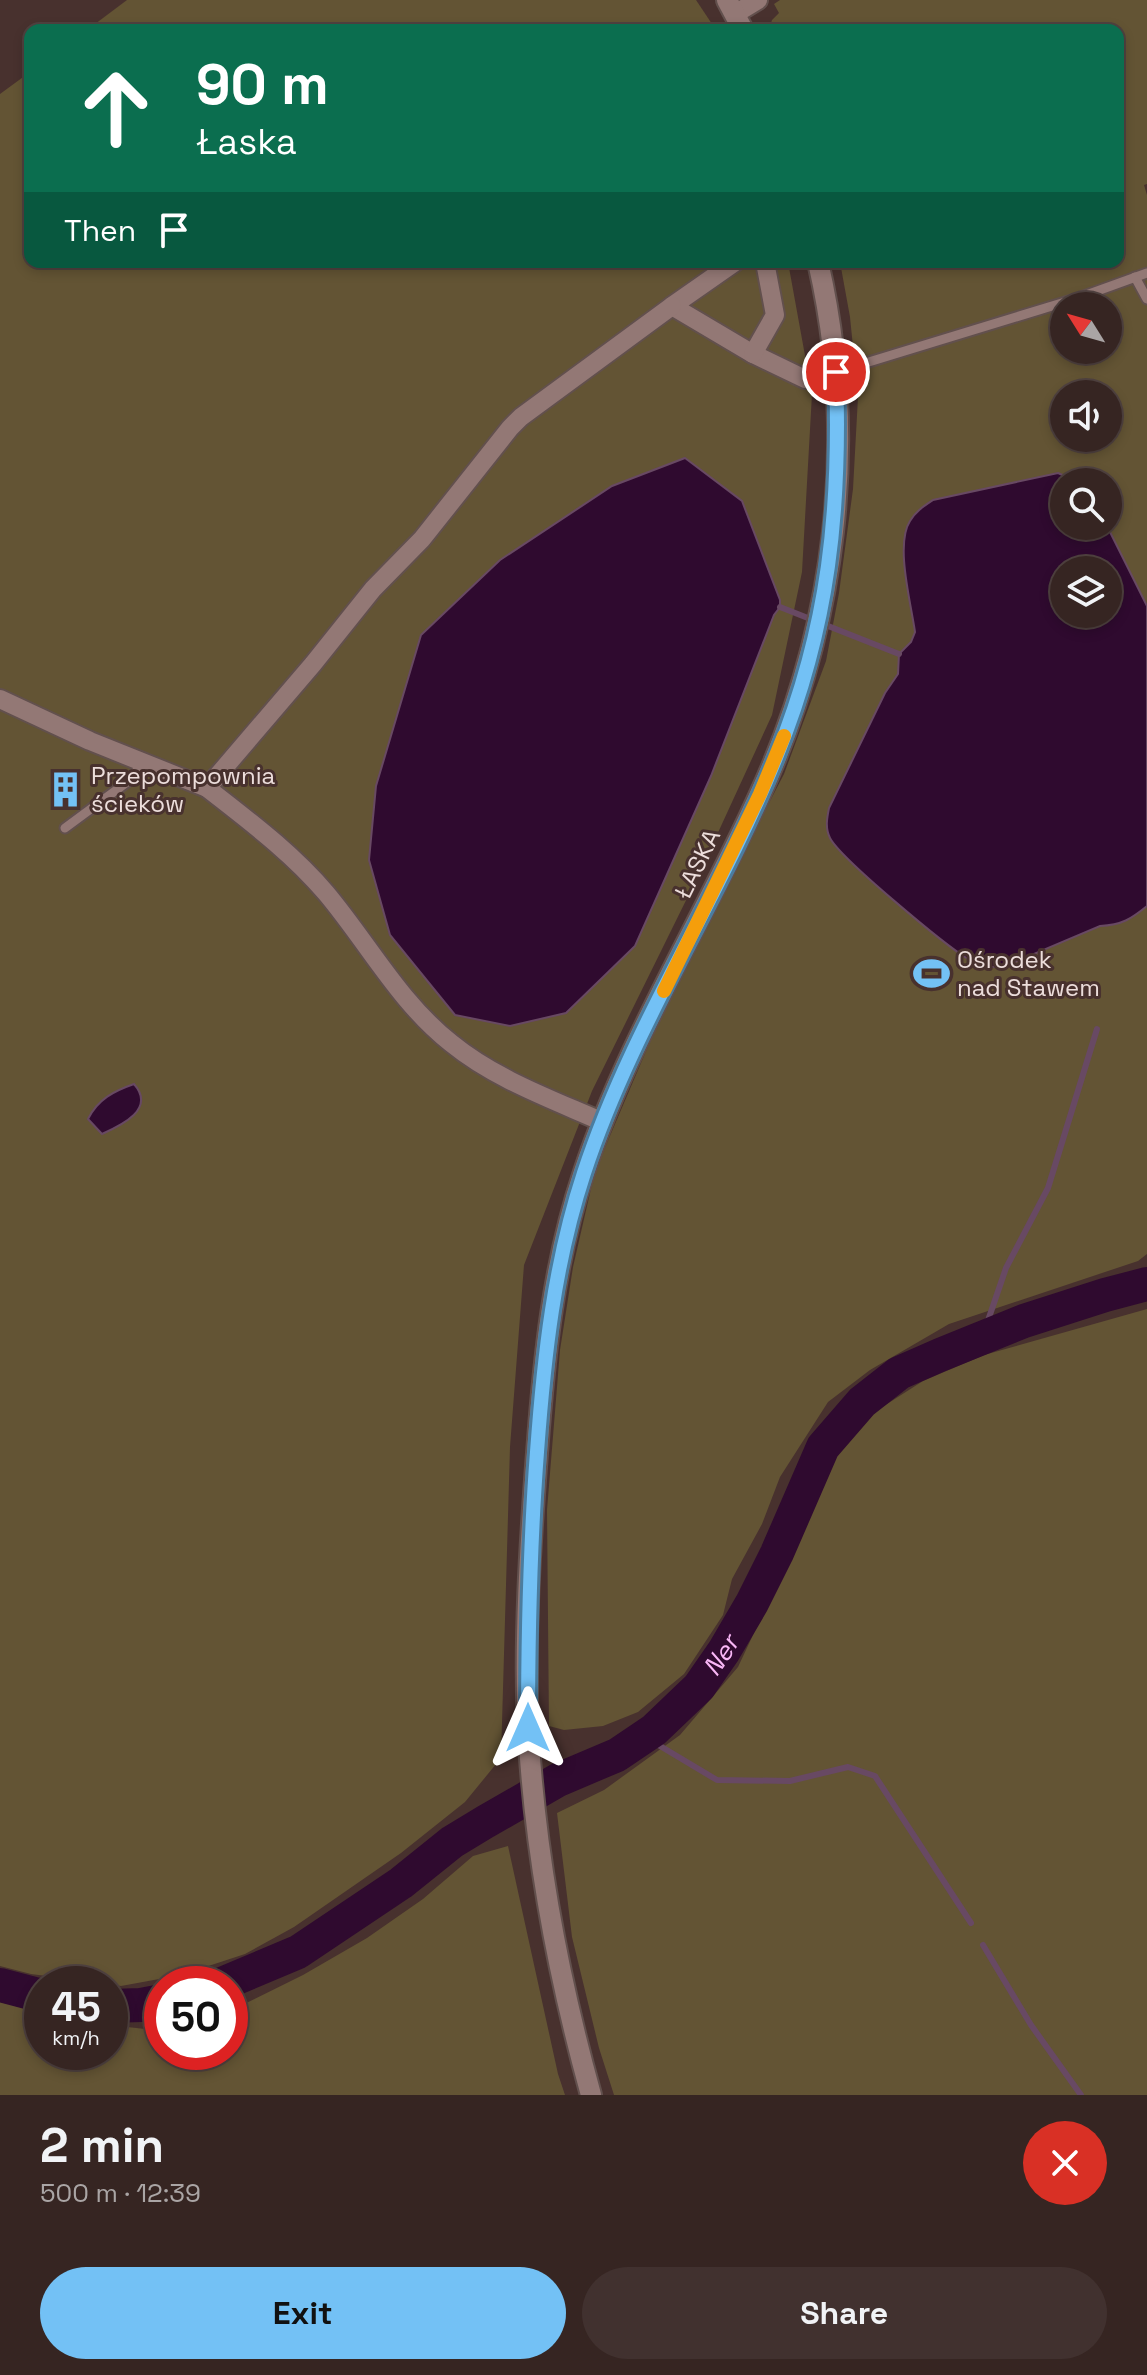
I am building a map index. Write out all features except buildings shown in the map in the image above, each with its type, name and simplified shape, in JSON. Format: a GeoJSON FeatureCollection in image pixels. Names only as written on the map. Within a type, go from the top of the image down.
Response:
{"type":"FeatureCollection","features":[{"type":"Feature","properties":{"kind":"main road","name":"ŁASKA"},"geometry":{"type":"LineString","coordinates":[[591,2095],[554,1937],[539,1841],[528,1728],[528,1631],[535,1477],[545,1359],[556,1275],[576,1197],[603,1122],[760,794],[791,719],[814,640],[834,529],[838,435],[829,374],[826,295],[819,268]]}},
{"type":"Feature","properties":{"kind":"street"},"geometry":{"type":"LineString","coordinates":[[735,15],[758,0]]}},
{"type":"Feature","properties":{"kind":"street"},"geometry":{"type":"LineString","coordinates":[[207,788],[373,589],[422,539],[510,428],[726,268]]}},
{"type":"Feature","properties":{"kind":"street"},"geometry":{"type":"LineString","coordinates":[[753,354],[775,315],[766,268]]}},
{"type":"Feature","properties":{"kind":"street"},"geometry":{"type":"LineString","coordinates":[[672,306],[753,354],[805,379],[829,374]]}},
{"type":"Feature","properties":{"kind":"street"},"geometry":{"type":"LineString","coordinates":[[0,699],[90,741],[207,788],[298,861],[360,936],[409,1003],[443,1037],[483,1066],[603,1122]]}},
{"type":"Feature","properties":{"kind":"lane"},"geometry":{"type":"LineString","coordinates":[[829,374],[1075,299],[1147,273]]}},
{"type":"Feature","properties":{"kind":"lane"},"geometry":{"type":"LineString","coordinates":[[1135,277],[1147,299]]}},
{"type":"Feature","properties":{"kind":"lane"},"geometry":{"type":"LineString","coordinates":[[65,828],[130,780],[143,762]]}},
{"type":"Feature","properties":{"kind":"shaded area"},"geometry":{"type":"Polygon","coordinates":[[[127,0],[696,0],[712,24],[95,24],[127,0]]]}},
{"type":"Feature","properties":{"kind":"shaded area","name":"Ośrodek nad Stawem"},"geometry":{"type":"Polygon","coordinates":[[[780,0],[1147,0],[1147,184],[1144,185],[1147,195],[1147,1254],[1138,1261],[949,1324],[870,1370],[828,1402],[780,1477],[762,1524],[732,1579],[723,1615],[684,1674],[638,1712],[603,1726],[564,1730],[549,1726],[547,1510],[560,1350],[573,1267],[595,1171],[655,1030],[784,774],[826,661],[853,489],[858,397],[850,317],[841,268],[1124,268],[1124,24],[771,24],[779,13],[774,4],[780,0]]]}},
{"type":"Feature","properties":{"kind":"shaded area"},"geometry":{"type":"Polygon","coordinates":[[[24,76],[24,268],[789,268],[812,394],[802,572],[772,715],[699,874],[592,1091],[524,1265],[510,1447],[501,1758],[465,1802],[401,1853],[294,1927],[245,1954],[208,1966],[144,1966],[144,1982],[128,1985],[128,1966],[24,1966],[24,1972],[0,1966],[0,94],[24,76]]]}},
{"type":"Feature","properties":{"kind":"shaded area"},"geometry":{"type":"Polygon","coordinates":[[[685,458],[742,501],[780,600],[780,607],[774,615],[711,776],[635,946],[566,1013],[510,1026],[455,1015],[390,935],[369,860],[376,786],[421,635],[500,560],[612,486],[685,458]]]}},
{"type":"Feature","properties":{"kind":"shaded area"},"geometry":{"type":"Polygon","coordinates":[[[1050,475],[1050,540],[1114,540],[1122,556],[1147,606],[1147,906],[1126,920],[1100,926],[1003,967],[985,966],[972,961],[938,937],[853,864],[838,849],[827,830],[829,808],[885,693],[898,674],[899,654],[911,642],[915,632],[905,574],[904,544],[910,521],[933,500],[1050,475]]]}},
{"type":"Feature","properties":{"kind":"shaded area"},"geometry":{"type":"Polygon","coordinates":[[[134,1084],[140,1093],[139,1108],[127,1121],[102,1134],[88,1119],[92,1112],[107,1097],[134,1084]]]}},
{"type":"Feature","properties":{"kind":"shaded area"},"geometry":{"type":"Polygon","coordinates":[[[1147,1309],[1147,2095],[614,2095],[599,2048],[572,1937],[557,1813],[604,1790],[680,1735],[738,1667],[798,1539],[816,1486],[842,1447],[876,1411],[923,1381],[984,1355],[1147,1309]]]}},
{"type":"Feature","properties":{"kind":"shaded area"},"geometry":{"type":"Polygon","coordinates":[[[508,1846],[565,2095],[0,2095],[0,2002],[24,2008],[24,2070],[128,2070],[128,2027],[144,2029],[144,2070],[248,2070],[248,2002],[367,1938],[423,1899],[473,1856],[508,1846]]]}},
{"type":"Feature","properties":{"kind":"waterway"},"geometry":{"type":"LineString","coordinates":[[780,607],[899,654]]}},
{"type":"Feature","properties":{"kind":"waterway"},"geometry":{"type":"LineString","coordinates":[[982,1338],[1006,1268],[1048,1188],[1097,1029]]}},
{"type":"Feature","properties":{"kind":"waterway","name":"Ner"},"geometry":{"type":"LineString","coordinates":[[248,1973],[298,1952],[401,1883],[452,1842],[485,1822],[558,1780],[617,1755],[654,1730],[699,1687],[724,1651],[777,1553],[823,1447],[862,1402],[899,1373],[1024,1321],[1147,1284]]}},
{"type":"Feature","properties":{"kind":"waterway"},"geometry":{"type":"LineString","coordinates":[[645,1737],[717,1780],[790,1781],[848,1767],[875,1776],[971,1923]]}},
{"type":"Feature","properties":{"kind":"waterway"},"geometry":{"type":"LineString","coordinates":[[983,1945],[1031,2025],[1081,2095]]}},
{"type":"Feature","properties":{"kind":"waterway","name":"Ner"},"geometry":{"type":"LineString","coordinates":[[0,1985],[24,1991]]}},
{"type":"Feature","properties":{"kind":"waterway","name":"Ner"},"geometry":{"type":"LineString","coordinates":[[128,2005],[144,2004]]}},
{"type":"Feature","properties":{"kind":"slow traffic"},"geometry":{"type":"LineString","coordinates":[[664,991],[760,794],[784,736]]}},
{"type":"Feature","properties":{"kind":"place","name":"Przepompownia ścieków"},"geometry":{"type":"Point","coordinates":[65,789]}},
{"type":"Feature","properties":{"kind":"place","name":"Ośrodek nad Stawem"},"geometry":{"type":"Point","coordinates":[931,973]}},
{"type":"Feature","properties":{"kind":"route"},"geometry":{"type":"LineString","coordinates":[[528,1728],[528,1631],[535,1477],[549,1318],[562,1250],[576,1197],[603,1122],[760,794],[799,695],[824,596],[834,529],[838,435],[836,372]]}}]}
